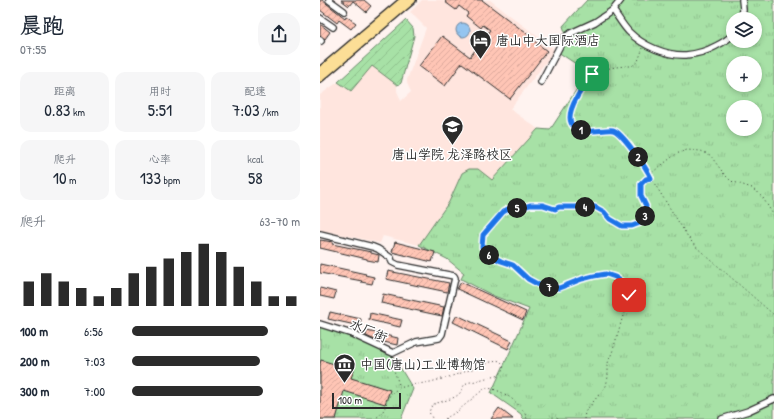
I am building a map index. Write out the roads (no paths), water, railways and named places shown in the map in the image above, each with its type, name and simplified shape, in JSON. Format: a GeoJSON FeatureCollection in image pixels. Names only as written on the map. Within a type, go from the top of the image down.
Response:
{"type":"FeatureCollection","features":[{"type":"Feature","properties":{"kind":"main road"},"geometry":{"type":"LineString","coordinates":[[320,71],[404,0]]}},
{"type":"Feature","properties":{"kind":"main road"},"geometry":{"type":"LineString","coordinates":[[320,78],[412,0]]}},
{"type":"Feature","properties":{"kind":"street"},"geometry":{"type":"LineString","coordinates":[[330,0],[344,11]]}},
{"type":"Feature","properties":{"kind":"street"},"geometry":{"type":"LineString","coordinates":[[541,82],[564,38],[571,33],[595,22],[613,10],[621,0]]}},
{"type":"Feature","properties":{"kind":"street"},"geometry":{"type":"LineString","coordinates":[[742,0],[743,12]]}},
{"type":"Feature","properties":{"kind":"street"},"geometry":{"type":"LineString","coordinates":[[613,10],[630,33],[645,44],[660,51],[686,55],[707,50],[726,40]]}},
{"type":"Feature","properties":{"kind":"street"},"geometry":{"type":"LineString","coordinates":[[320,18],[333,27]]}},
{"type":"Feature","properties":{"kind":"street","name":"水厂街"},"geometry":{"type":"LineString","coordinates":[[320,234],[373,247],[391,258],[392,262],[398,265],[454,276],[455,278],[442,334],[439,338],[420,340],[393,353],[352,334],[320,324]]}},
{"type":"Feature","properties":{"kind":"street"},"geometry":{"type":"LineString","coordinates":[[722,419],[748,411],[774,399]]}},
{"type":"Feature","properties":{"kind":"water"},"geometry":{"type":"Polygon","coordinates":[[[460,23],[466,23],[470,27],[470,33],[466,37],[460,37],[456,33],[456,27],[460,23]]]}},
{"type":"Feature","properties":{"kind":"place","name":"唐山中大国际酒店"},"geometry":{"type":"Point","coordinates":[481,60]}},
{"type":"Feature","properties":{"kind":"place","name":"唐山学院 龙泽路校区"},"geometry":{"type":"Point","coordinates":[452,146]}},
{"type":"Feature","properties":{"kind":"place","name":"中国(唐山)工业博物馆"},"geometry":{"type":"Point","coordinates":[345,384]}}]}
